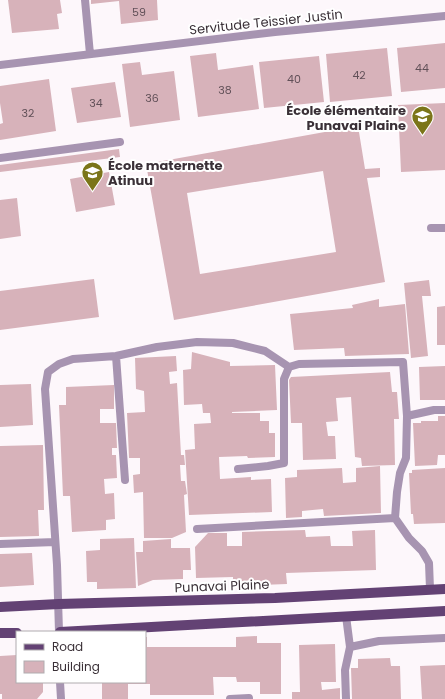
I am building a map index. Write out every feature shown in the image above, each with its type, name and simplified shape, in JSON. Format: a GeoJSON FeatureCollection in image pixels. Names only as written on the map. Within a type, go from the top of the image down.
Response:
{"type":"FeatureCollection","features":[{"type":"Feature","properties":{"kind":"main road","name":"Punavai Plaine"},"geometry":{"type":"LineString","coordinates":[[0,607],[275,598],[445,589]]}},
{"type":"Feature","properties":{"kind":"main road"},"geometry":{"type":"LineString","coordinates":[[77,631],[445,611]]}},
{"type":"Feature","properties":{"kind":"main road"},"geometry":{"type":"LineString","coordinates":[[0,633],[16,633]]}},
{"type":"Feature","properties":{"kind":"street"},"geometry":{"type":"LineString","coordinates":[[85,0],[90,54]]}},
{"type":"Feature","properties":{"kind":"street","name":"Servitude Teissier Justin"},"geometry":{"type":"LineString","coordinates":[[0,65],[275,32],[445,16]]}},
{"type":"Feature","properties":{"kind":"street"},"geometry":{"type":"LineString","coordinates":[[0,158],[120,142]]}},
{"type":"Feature","properties":{"kind":"street"},"geometry":{"type":"LineString","coordinates":[[431,228],[445,228]]}},
{"type":"Feature","properties":{"kind":"street"},"geometry":{"type":"LineString","coordinates":[[59,631],[57,565],[45,390],[48,372],[59,364],[73,359],[116,356],[157,347],[198,342],[233,343],[265,351],[289,367]]}},
{"type":"Feature","properties":{"kind":"street"},"geometry":{"type":"LineString","coordinates":[[116,356],[125,480]]}},
{"type":"Feature","properties":{"kind":"street"},"geometry":{"type":"LineString","coordinates":[[238,469],[284,463],[284,379],[289,367],[298,364],[403,362],[407,416],[406,458],[400,473],[395,518],[409,538],[422,551],[429,563],[430,589]]}},
{"type":"Feature","properties":{"kind":"street"},"geometry":{"type":"LineString","coordinates":[[407,416],[434,410],[445,410]]}},
{"type":"Feature","properties":{"kind":"street"},"geometry":{"type":"LineString","coordinates":[[198,529],[395,518]]}},
{"type":"Feature","properties":{"kind":"street"},"geometry":{"type":"LineString","coordinates":[[0,544],[55,542]]}},
{"type":"Feature","properties":{"kind":"street"},"geometry":{"type":"LineString","coordinates":[[346,616],[350,647],[345,670],[346,699]]}},
{"type":"Feature","properties":{"kind":"street"},"geometry":{"type":"LineString","coordinates":[[350,647],[379,641],[445,638]]}},
{"type":"Feature","properties":{"kind":"street"},"geometry":{"type":"LineString","coordinates":[[60,683],[61,699]]}},
{"type":"Feature","properties":{"kind":"street"},"geometry":{"type":"LineString","coordinates":[[230,699],[249,698]]}},
{"type":"Feature","properties":{"kind":"building"},"geometry":{"type":"Polygon","coordinates":[[[8,0],[60,0],[62,13],[57,14],[59,29],[12,33],[8,0]]]}},
{"type":"Feature","properties":{"kind":"building"},"geometry":{"type":"Polygon","coordinates":[[[91,0],[157,0],[158,20],[121,24],[119,1],[91,4],[91,0]]]}},
{"type":"Feature","properties":{"kind":"building"},"geometry":{"type":"Polygon","coordinates":[[[445,43],[445,88],[401,92],[397,48],[445,43]]]}},
{"type":"Feature","properties":{"kind":"building"},"geometry":{"type":"Polygon","coordinates":[[[387,48],[392,96],[330,102],[326,54],[387,48]]]}},
{"type":"Feature","properties":{"kind":"building"},"geometry":{"type":"Polygon","coordinates":[[[216,53],[218,70],[253,65],[259,109],[198,117],[190,56],[216,53]]]}},
{"type":"Feature","properties":{"kind":"building"},"geometry":{"type":"Polygon","coordinates":[[[319,56],[324,102],[264,108],[259,62],[319,56]]]}},
{"type":"Feature","properties":{"kind":"building"},"geometry":{"type":"Polygon","coordinates":[[[140,62],[142,75],[174,71],[180,120],[130,127],[122,64],[140,62]]]}},
{"type":"Feature","properties":{"kind":"building"},"geometry":{"type":"Polygon","coordinates":[[[49,79],[56,131],[0,140],[0,124],[3,123],[0,103],[0,86],[49,79]]]}},
{"type":"Feature","properties":{"kind":"building"},"geometry":{"type":"Polygon","coordinates":[[[115,82],[121,117],[77,123],[71,88],[115,82]]]}},
{"type":"Feature","properties":{"kind":"building","name":"École élémentaire Punavai Plaine"},"geometry":{"type":"Polygon","coordinates":[[[445,103],[445,170],[401,172],[398,105],[445,103]]]}},
{"type":"Feature","properties":{"kind":"building"},"geometry":{"type":"Polygon","coordinates":[[[358,126],[365,169],[380,168],[380,177],[367,178],[385,282],[174,320],[146,164],[358,126]],[[323,171],[187,193],[200,274],[336,252],[323,171]]]}},
{"type":"Feature","properties":{"kind":"building"},"geometry":{"type":"Polygon","coordinates":[[[119,149],[120,157],[0,172],[0,165],[119,149]]]}},
{"type":"Feature","properties":{"kind":"building","name":"École maternette Atinuu"},"geometry":{"type":"Polygon","coordinates":[[[109,172],[115,205],[76,212],[70,179],[109,172]]]}},
{"type":"Feature","properties":{"kind":"building"},"geometry":{"type":"Polygon","coordinates":[[[17,198],[21,236],[0,239],[0,200],[17,198]]]}},
{"type":"Feature","properties":{"kind":"building"},"geometry":{"type":"Polygon","coordinates":[[[94,279],[99,317],[0,330],[0,291],[94,279]]]}},
{"type":"Feature","properties":{"kind":"building"},"geometry":{"type":"Polygon","coordinates":[[[429,280],[431,296],[422,296],[428,356],[411,358],[404,283],[429,280]]]}},
{"type":"Feature","properties":{"kind":"building"},"geometry":{"type":"Polygon","coordinates":[[[379,299],[379,307],[405,304],[409,354],[345,356],[344,348],[294,350],[290,314],[353,308],[352,305],[379,299]]]}},
{"type":"Feature","properties":{"kind":"building"},"geometry":{"type":"Polygon","coordinates":[[[445,306],[445,345],[437,345],[437,307],[445,306]]]}},
{"type":"Feature","properties":{"kind":"building"},"geometry":{"type":"Polygon","coordinates":[[[192,352],[230,362],[230,366],[275,365],[277,410],[232,413],[260,413],[260,421],[269,421],[269,433],[275,433],[275,457],[219,457],[220,479],[251,477],[251,480],[271,479],[272,512],[189,515],[185,450],[195,449],[194,424],[211,423],[210,413],[203,413],[202,404],[184,405],[183,370],[191,369],[192,352]]]}},
{"type":"Feature","properties":{"kind":"building"},"geometry":{"type":"Polygon","coordinates":[[[176,356],[177,371],[169,372],[170,384],[177,383],[181,455],[184,455],[185,465],[180,465],[181,481],[185,481],[187,494],[184,495],[186,532],[172,538],[144,538],[143,492],[134,493],[133,475],[140,474],[140,458],[129,458],[127,413],[145,412],[144,391],[136,389],[135,358],[176,356]]]}},
{"type":"Feature","properties":{"kind":"building"},"geometry":{"type":"Polygon","coordinates":[[[445,366],[445,400],[420,400],[419,367],[445,366]]]}},
{"type":"Feature","properties":{"kind":"building"},"geometry":{"type":"Polygon","coordinates":[[[390,372],[392,392],[397,392],[399,419],[394,419],[395,465],[362,466],[361,458],[355,457],[351,397],[336,398],[338,421],[326,422],[328,436],[335,436],[336,459],[303,460],[302,423],[291,423],[289,380],[291,377],[390,372]]]}},
{"type":"Feature","properties":{"kind":"building"},"geometry":{"type":"Polygon","coordinates":[[[31,384],[33,425],[0,427],[0,385],[31,384]]]}},
{"type":"Feature","properties":{"kind":"building"},"geometry":{"type":"Polygon","coordinates":[[[114,385],[114,409],[100,409],[100,423],[116,423],[117,448],[112,448],[112,455],[116,455],[117,478],[104,479],[105,494],[114,493],[115,519],[106,520],[106,530],[72,532],[70,496],[63,496],[59,405],[66,405],[66,387],[114,385]]]}},
{"type":"Feature","properties":{"kind":"building"},"geometry":{"type":"Polygon","coordinates":[[[438,416],[445,416],[445,455],[438,455],[437,465],[415,466],[413,423],[421,423],[421,421],[438,421],[438,416]]]}},
{"type":"Feature","properties":{"kind":"building"},"geometry":{"type":"Polygon","coordinates":[[[43,445],[44,510],[38,510],[39,536],[0,537],[0,446],[43,445]]]}},
{"type":"Feature","properties":{"kind":"building"},"geometry":{"type":"Polygon","coordinates":[[[380,466],[381,513],[324,516],[323,509],[302,511],[302,517],[286,518],[285,478],[297,477],[297,470],[342,468],[343,483],[356,482],[356,468],[380,466]]]}},
{"type":"Feature","properties":{"kind":"building"},"geometry":{"type":"Polygon","coordinates":[[[445,468],[445,523],[414,524],[413,514],[411,514],[409,473],[412,473],[412,470],[445,468]]]}},
{"type":"Feature","properties":{"kind":"building"},"geometry":{"type":"Polygon","coordinates":[[[305,530],[306,537],[330,536],[331,546],[353,546],[352,531],[375,530],[376,570],[286,573],[287,584],[233,586],[233,577],[196,578],[195,547],[208,533],[227,533],[227,546],[242,546],[242,532],[305,530]]]}},
{"type":"Feature","properties":{"kind":"building"},"geometry":{"type":"Polygon","coordinates":[[[134,538],[136,588],[97,589],[97,582],[87,582],[86,551],[100,550],[100,539],[134,538]]]}},
{"type":"Feature","properties":{"kind":"building"},"geometry":{"type":"Polygon","coordinates":[[[171,539],[171,548],[190,548],[191,570],[183,570],[183,579],[153,580],[138,586],[136,552],[143,552],[143,541],[171,539]]]}},
{"type":"Feature","properties":{"kind":"building"},"geometry":{"type":"Polygon","coordinates":[[[32,553],[34,585],[0,587],[0,554],[32,553]]]}},
{"type":"Feature","properties":{"kind":"building"},"geometry":{"type":"Polygon","coordinates":[[[257,636],[257,643],[281,643],[281,694],[260,694],[260,682],[237,682],[236,677],[213,677],[214,695],[150,695],[150,684],[128,684],[128,699],[102,699],[102,683],[146,683],[146,637],[147,647],[236,647],[236,637],[257,636]]]}},
{"type":"Feature","properties":{"kind":"building"},"geometry":{"type":"Polygon","coordinates":[[[335,644],[336,682],[321,682],[322,690],[340,688],[340,699],[292,699],[292,692],[300,692],[299,645],[335,644]]]}},
{"type":"Feature","properties":{"kind":"building"},"geometry":{"type":"Polygon","coordinates":[[[16,655],[16,683],[43,683],[43,692],[37,699],[2,699],[2,694],[0,694],[0,656],[16,655]]]}},
{"type":"Feature","properties":{"kind":"building"},"geometry":{"type":"Polygon","coordinates":[[[390,658],[391,666],[400,666],[401,699],[352,699],[351,668],[358,668],[358,659],[390,658]]]}},
{"type":"Feature","properties":{"kind":"building"},"geometry":{"type":"Polygon","coordinates":[[[445,665],[445,699],[422,699],[420,666],[445,665]]]}},
{"type":"Feature","properties":{"kind":"place","name":"École élémentaire Punavai Plaine"},"geometry":{"type":"Point","coordinates":[422,136]}},
{"type":"Feature","properties":{"kind":"place","name":"École maternette Atinuu"},"geometry":{"type":"Point","coordinates":[93,192]}}]}
